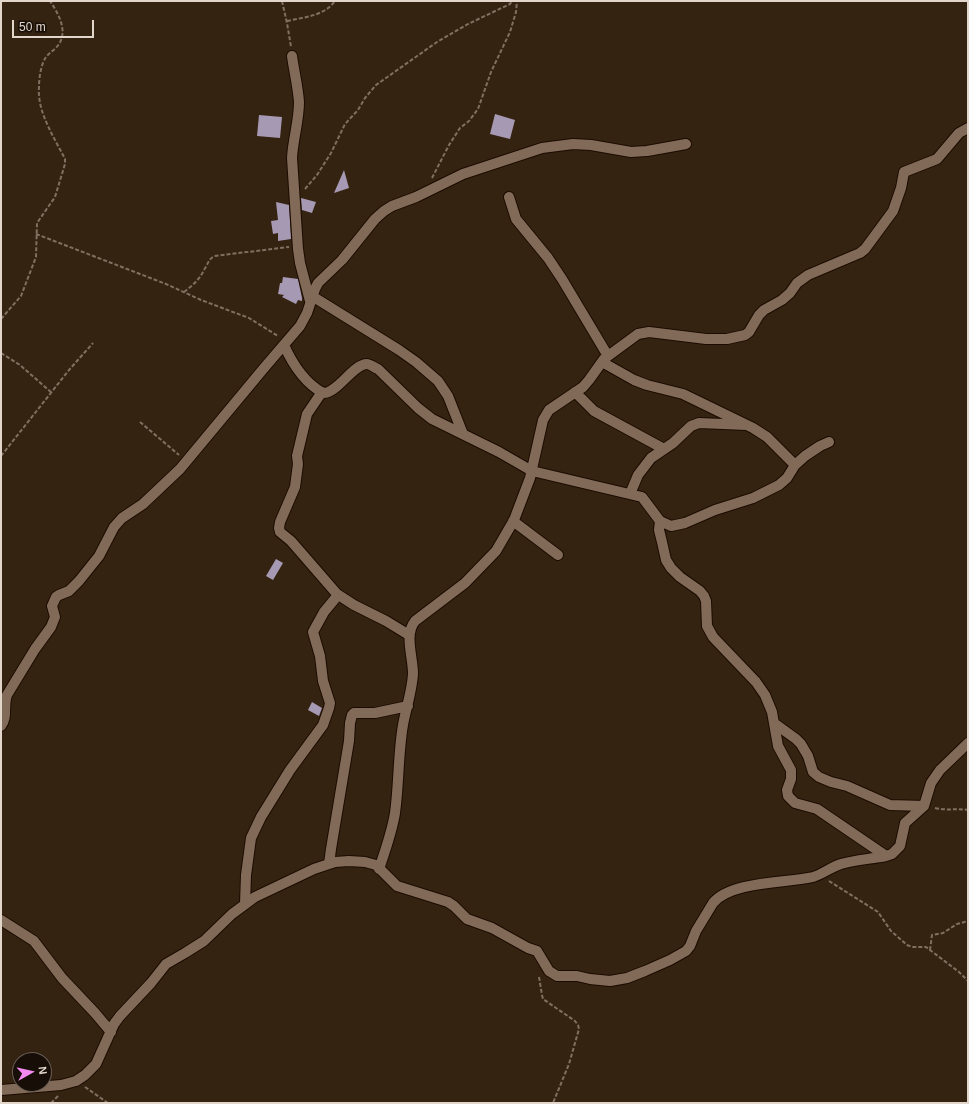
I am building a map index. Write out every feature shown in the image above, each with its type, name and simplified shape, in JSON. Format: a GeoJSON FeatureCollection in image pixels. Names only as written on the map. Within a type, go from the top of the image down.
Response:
{"type":"FeatureCollection","features":[{"type":"Feature","properties":{"kind":"street"},"geometry":{"type":"LineString","coordinates":[[292,56],[299,102],[298,120],[293,147],[293,182],[298,246],[300,263],[311,299],[399,350],[438,381],[448,396],[463,434]]}},
{"type":"Feature","properties":{"kind":"street"},"geometry":{"type":"LineString","coordinates":[[380,869],[395,815],[403,726],[413,674],[409,635],[411,627],[416,621],[465,583],[496,551],[513,522],[532,471],[543,420],[549,410],[583,387],[605,359],[638,334],[649,332],[706,339],[727,339],[745,335],[749,332],[759,315],[764,310],[782,300],[790,293],[797,283],[808,274],[860,253],[865,249],[893,211],[901,188],[904,172],[937,159],[958,132],[968,128]]}},
{"type":"Feature","properties":{"kind":"street"},"geometry":{"type":"LineString","coordinates":[[1,726],[5,719],[5,701],[7,695],[54,620],[55,617],[52,604],[56,597],[59,594],[69,591],[79,581],[99,556],[114,527],[122,518],[143,504],[186,461],[300,326],[318,284],[342,260],[375,218],[392,206],[420,195],[462,174],[542,148],[573,144],[591,145],[631,152],[647,151],[686,144]]}},
{"type":"Feature","properties":{"kind":"street"},"geometry":{"type":"LineString","coordinates":[[509,197],[516,219],[548,258],[562,279],[605,359],[634,380],[647,385],[683,394],[749,425],[767,437],[795,465]]}},
{"type":"Feature","properties":{"kind":"street"},"geometry":{"type":"LineString","coordinates":[[285,343],[290,358],[305,378],[322,392],[326,393],[333,390],[346,377],[362,365],[366,364],[378,369],[418,408],[432,419],[499,452],[532,471],[642,497],[660,521],[666,525],[676,526],[715,510],[753,498],[784,481],[795,465],[814,450],[829,442]]}},
{"type":"Feature","properties":{"kind":"street"},"geometry":{"type":"LineString","coordinates":[[322,392],[307,414],[296,456],[298,464],[295,487],[280,522],[280,532],[291,541],[338,595],[354,605],[386,620],[409,635]]}},
{"type":"Feature","properties":{"kind":"street"},"geometry":{"type":"LineString","coordinates":[[575,392],[594,411],[664,449]]}},
{"type":"Feature","properties":{"kind":"street"},"geometry":{"type":"LineString","coordinates":[[630,494],[638,475],[651,458],[674,443],[691,426],[699,423],[749,425]]}},
{"type":"Feature","properties":{"kind":"street"},"geometry":{"type":"LineString","coordinates":[[660,521],[659,530],[666,560],[676,572],[704,596],[706,601],[708,626],[713,636],[756,682],[765,695],[772,712],[778,746],[791,770],[791,780],[787,790],[791,800],[817,809],[886,856]]}},
{"type":"Feature","properties":{"kind":"street"},"geometry":{"type":"LineString","coordinates":[[513,522],[558,555]]}},
{"type":"Feature","properties":{"kind":"street"},"geometry":{"type":"LineString","coordinates":[[245,904],[251,838],[261,818],[290,770],[323,725],[329,708],[330,703],[323,681],[320,656],[313,632],[324,612],[338,595]]}},
{"type":"Feature","properties":{"kind":"street"},"geometry":{"type":"LineString","coordinates":[[330,864],[331,849],[352,715],[354,713],[375,713],[408,706]]}},
{"type":"Feature","properties":{"kind":"street"},"geometry":{"type":"LineString","coordinates":[[774,723],[801,744],[808,756],[813,772],[819,777],[847,786],[890,805],[924,806]]}},
{"type":"Feature","properties":{"kind":"street"},"geometry":{"type":"LineString","coordinates":[[1,1090],[61,1084],[76,1081],[85,1075],[96,1064],[114,1024],[128,1006],[151,983],[166,964],[185,954],[204,941],[232,914],[254,897],[314,869],[335,862],[365,862],[376,865],[398,886],[448,902],[467,919],[492,928],[537,952],[549,971],[557,976],[577,976],[610,981],[626,978],[670,960],[686,951],[713,903],[716,899],[725,894],[762,883],[808,878],[820,875],[840,864],[886,856],[897,850],[901,843],[905,823],[924,806],[931,783],[940,770],[968,743]]}},
{"type":"Feature","properties":{"kind":"street"},"geometry":{"type":"LineString","coordinates":[[1,920],[34,941],[62,978],[111,1032]]}},
{"type":"Feature","properties":{"kind":"path"},"geometry":{"type":"LineString","coordinates":[[1,319],[21,296],[36,257],[37,223],[55,196],[65,164],[65,158],[46,119],[39,100],[39,87],[43,62],[46,57],[58,46],[63,35],[58,12],[50,1]]}},
{"type":"Feature","properties":{"kind":"path"},"geometry":{"type":"LineString","coordinates":[[282,1],[287,21],[292,56]]}},
{"type":"Feature","properties":{"kind":"path"},"geometry":{"type":"LineString","coordinates":[[287,21],[323,12],[329,9],[335,1]]}},
{"type":"Feature","properties":{"kind":"path"},"geometry":{"type":"LineString","coordinates":[[295,198],[317,175],[331,153],[346,124],[358,110],[364,98],[376,85],[437,42],[468,24],[510,4],[512,1]]}},
{"type":"Feature","properties":{"kind":"path"},"geometry":{"type":"LineString","coordinates":[[420,195],[430,183],[449,145],[460,128],[469,121],[478,109],[491,72],[510,32],[516,12],[517,1]]}},
{"type":"Feature","properties":{"kind":"path"},"geometry":{"type":"LineString","coordinates":[[36,234],[249,318],[285,343]]}},
{"type":"Feature","properties":{"kind":"path"},"geometry":{"type":"LineString","coordinates":[[184,292],[205,270],[208,263],[214,256],[298,246]]}},
{"type":"Feature","properties":{"kind":"path"},"geometry":{"type":"LineString","coordinates":[[1,456],[69,370],[93,343]]}},
{"type":"Feature","properties":{"kind":"path"},"geometry":{"type":"LineString","coordinates":[[1,353],[20,365],[52,393]]}},
{"type":"Feature","properties":{"kind":"path"},"geometry":{"type":"LineString","coordinates":[[140,422],[186,461]]}},
{"type":"Feature","properties":{"kind":"path"},"geometry":{"type":"LineString","coordinates":[[924,806],[945,810],[960,808],[968,810]]}},
{"type":"Feature","properties":{"kind":"path"},"geometry":{"type":"LineString","coordinates":[[820,875],[878,912],[891,930],[907,945],[912,947],[926,947],[959,972],[968,981]]}},
{"type":"Feature","properties":{"kind":"path"},"geometry":{"type":"LineString","coordinates":[[930,950],[932,935],[943,933],[957,924],[968,921]]}},
{"type":"Feature","properties":{"kind":"path"},"geometry":{"type":"LineString","coordinates":[[539,972],[542,995],[544,999],[574,1021],[578,1025],[579,1029],[569,1064],[553,1103]]}},
{"type":"Feature","properties":{"kind":"path"},"geometry":{"type":"LineString","coordinates":[[76,1081],[108,1103]]}},
{"type":"Feature","properties":{"kind":"building"},"geometry":{"type":"Polygon","coordinates":[[[495,114],[515,120],[510,139],[490,134],[495,114]]]}},
{"type":"Feature","properties":{"kind":"building"},"geometry":{"type":"Polygon","coordinates":[[[259,115],[282,117],[280,138],[257,136],[259,115]]]}},
{"type":"Feature","properties":{"kind":"building"},"geometry":{"type":"Polygon","coordinates":[[[344,170],[349,188],[334,193],[344,170]]]}},
{"type":"Feature","properties":{"kind":"building"},"geometry":{"type":"Polygon","coordinates":[[[301,198],[316,202],[312,213],[302,210],[301,198]]]}},
{"type":"Feature","properties":{"kind":"building"},"geometry":{"type":"Polygon","coordinates":[[[276,202],[289,205],[291,239],[278,241],[278,233],[273,234],[271,221],[278,220],[276,202]]]}},
{"type":"Feature","properties":{"kind":"building"},"geometry":{"type":"Polygon","coordinates":[[[283,277],[298,279],[302,301],[298,300],[296,304],[282,297],[284,295],[278,294],[283,277]]]}},
{"type":"Feature","properties":{"kind":"building"},"geometry":{"type":"Polygon","coordinates":[[[276,559],[283,563],[273,580],[266,576],[276,559]]]}},
{"type":"Feature","properties":{"kind":"building"},"geometry":{"type":"Polygon","coordinates":[[[312,702],[322,708],[319,716],[308,710],[312,702]]]}}]}
